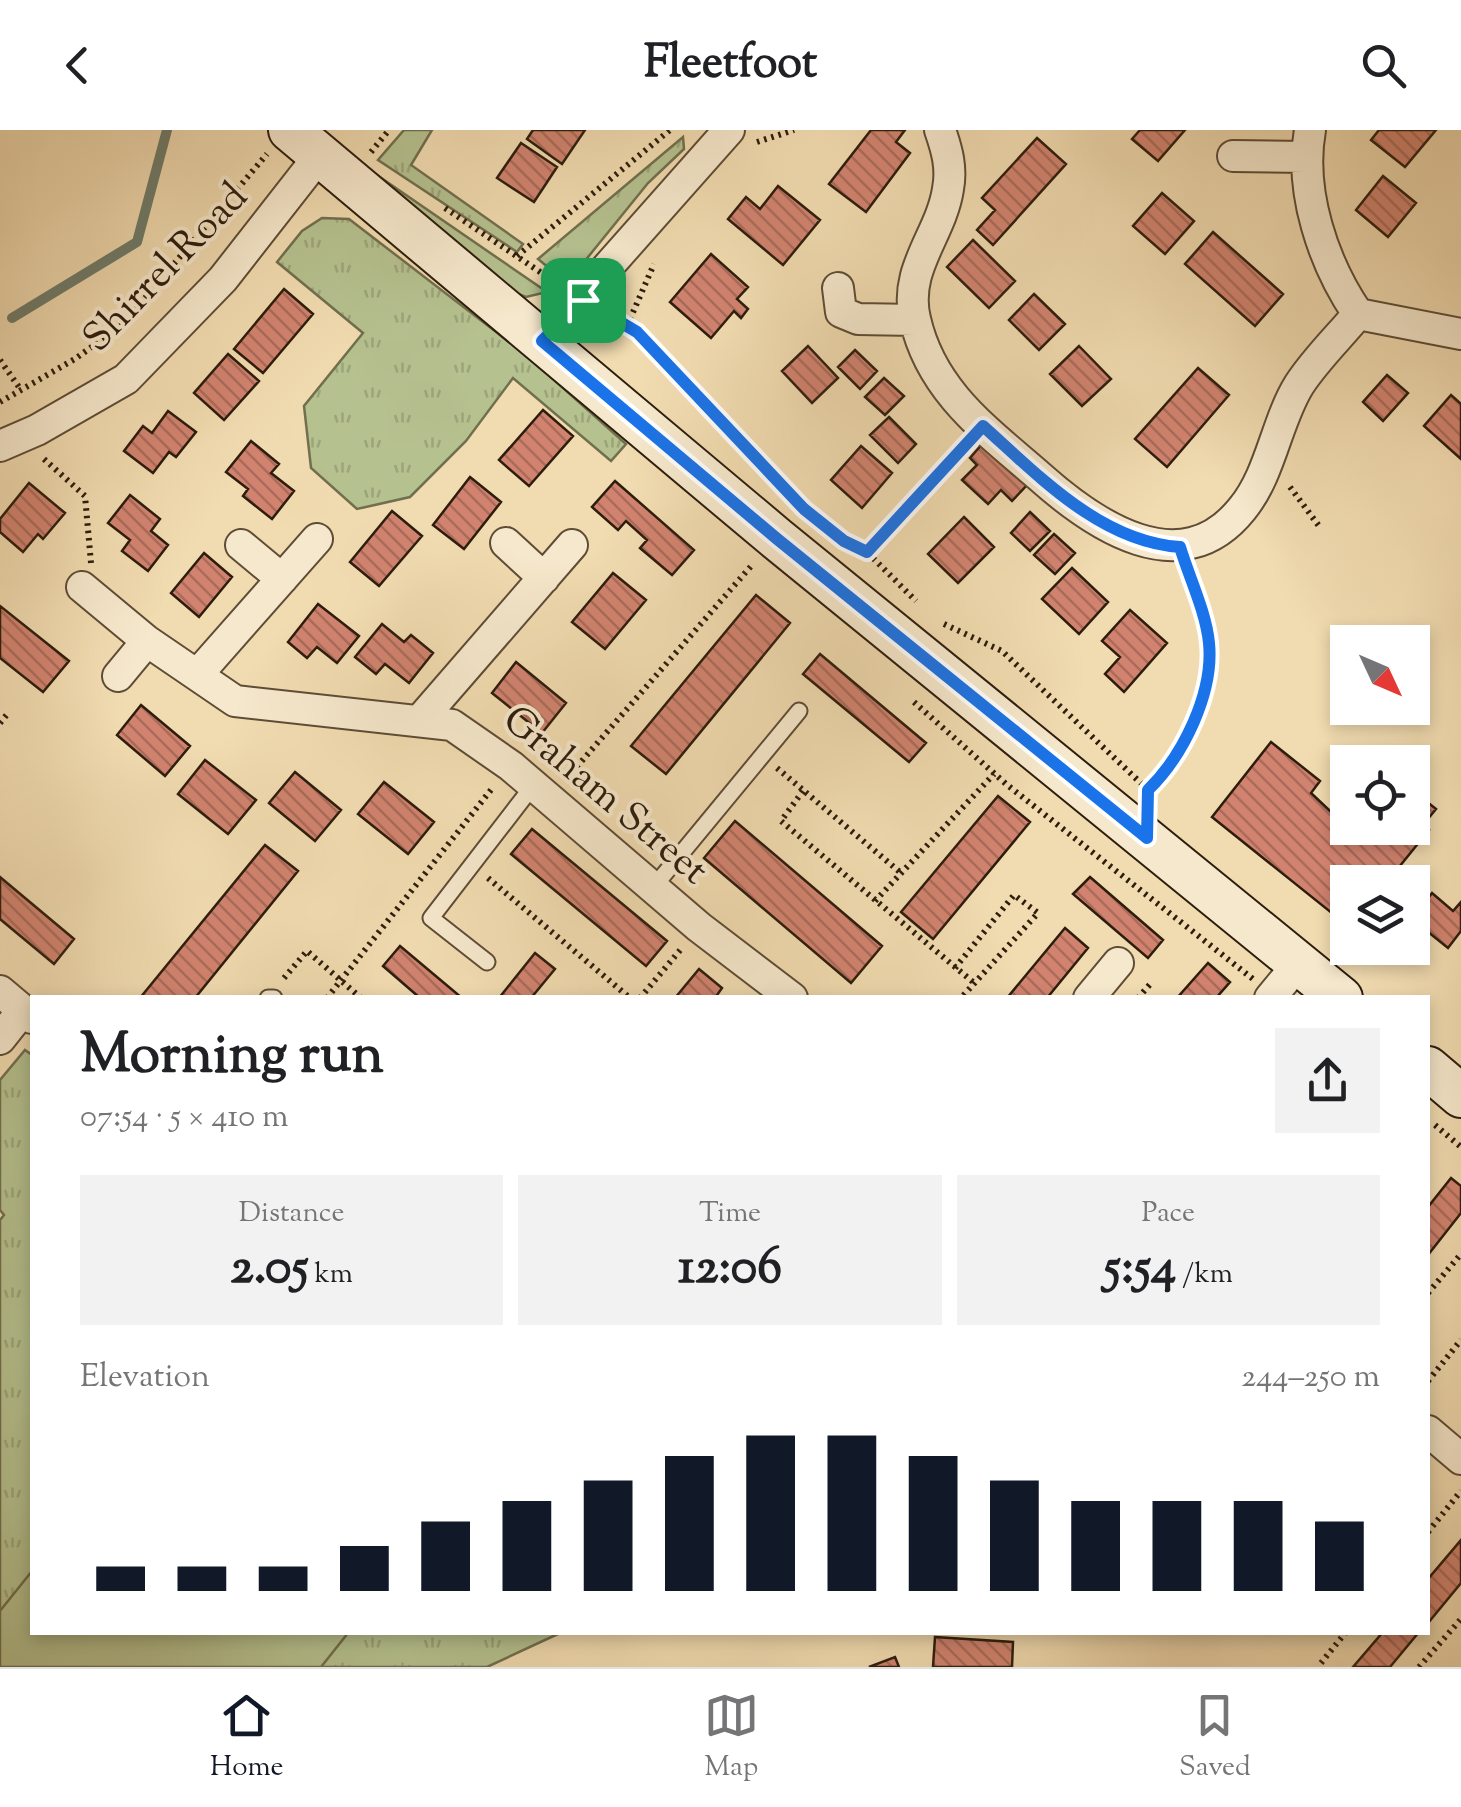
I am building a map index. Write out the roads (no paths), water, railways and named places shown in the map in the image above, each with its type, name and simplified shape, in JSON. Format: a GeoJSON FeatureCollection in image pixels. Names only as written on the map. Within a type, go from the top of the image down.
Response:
{"type":"FeatureCollection","features":[{"type":"Feature","properties":{"kind":"main road"},"geometry":{"type":"LineString","coordinates":[[291,148],[542,341],[1022,740],[1147,838],[1280,985],[1327,995]]}},
{"type":"Feature","properties":{"kind":"main road"},"geometry":{"type":"LineString","coordinates":[[1430,1070],[1461,1096]]}},
{"type":"Feature","properties":{"kind":"street"},"geometry":{"type":"LineString","coordinates":[[940,130],[950,159],[948,192],[924,245],[912,290],[915,320],[940,385],[1043,480],[1120,534],[1149,545],[1180,547],[1212,533],[1242,509],[1299,385],[1358,314]]}},
{"type":"Feature","properties":{"kind":"street"},"geometry":{"type":"LineString","coordinates":[[542,341],[583,300],[727,131]]}},
{"type":"Feature","properties":{"kind":"street"},"geometry":{"type":"LineString","coordinates":[[1233,156],[1308,144],[1314,214],[1342,292],[1358,314],[1461,334]]}},
{"type":"Feature","properties":{"kind":"street","name":"Shirrel Road"},"geometry":{"type":"LineString","coordinates":[[9,436],[126,379],[223,278],[291,148]]}},
{"type":"Feature","properties":{"kind":"street"},"geometry":{"type":"LineString","coordinates":[[838,288],[841,312],[858,319],[915,320]]}},
{"type":"Feature","properties":{"kind":"street"},"geometry":{"type":"LineString","coordinates":[[197,676],[317,539]]}},
{"type":"Feature","properties":{"kind":"street"},"geometry":{"type":"LineString","coordinates":[[506,543],[544,578]]}},
{"type":"Feature","properties":{"kind":"street"},"geometry":{"type":"LineString","coordinates":[[242,545],[282,579]]}},
{"type":"Feature","properties":{"kind":"street"},"geometry":{"type":"LineString","coordinates":[[420,719],[572,545]]}},
{"type":"Feature","properties":{"kind":"street","name":"Graham Street"},"geometry":{"type":"LineString","coordinates":[[82,587],[148,642],[235,701],[420,719],[452,726],[531,784],[698,927],[788,995]]}},
{"type":"Feature","properties":{"kind":"street"},"geometry":{"type":"LineString","coordinates":[[118,676],[148,642]]}},
{"type":"Feature","properties":{"kind":"street"},"geometry":{"type":"LineString","coordinates":[[1092,995],[1118,964]]}},
{"type":"Feature","properties":{"kind":"street"},"geometry":{"type":"LineString","coordinates":[[0,1039],[18,1006]]}},
{"type":"Feature","properties":{"kind":"street"},"geometry":{"type":"LineString","coordinates":[[1430,1433],[1461,1459]]}},
{"type":"Feature","properties":{"kind":"lane"},"geometry":{"type":"LineString","coordinates":[[652,889],[799,711]]}},
{"type":"Feature","properties":{"kind":"lane"},"geometry":{"type":"LineString","coordinates":[[487,962],[430,918],[531,784]]}},
{"type":"Feature","properties":{"kind":"waterway"},"geometry":{"type":"LineString","coordinates":[[12,318],[137,242],[167,130]]}}]}
